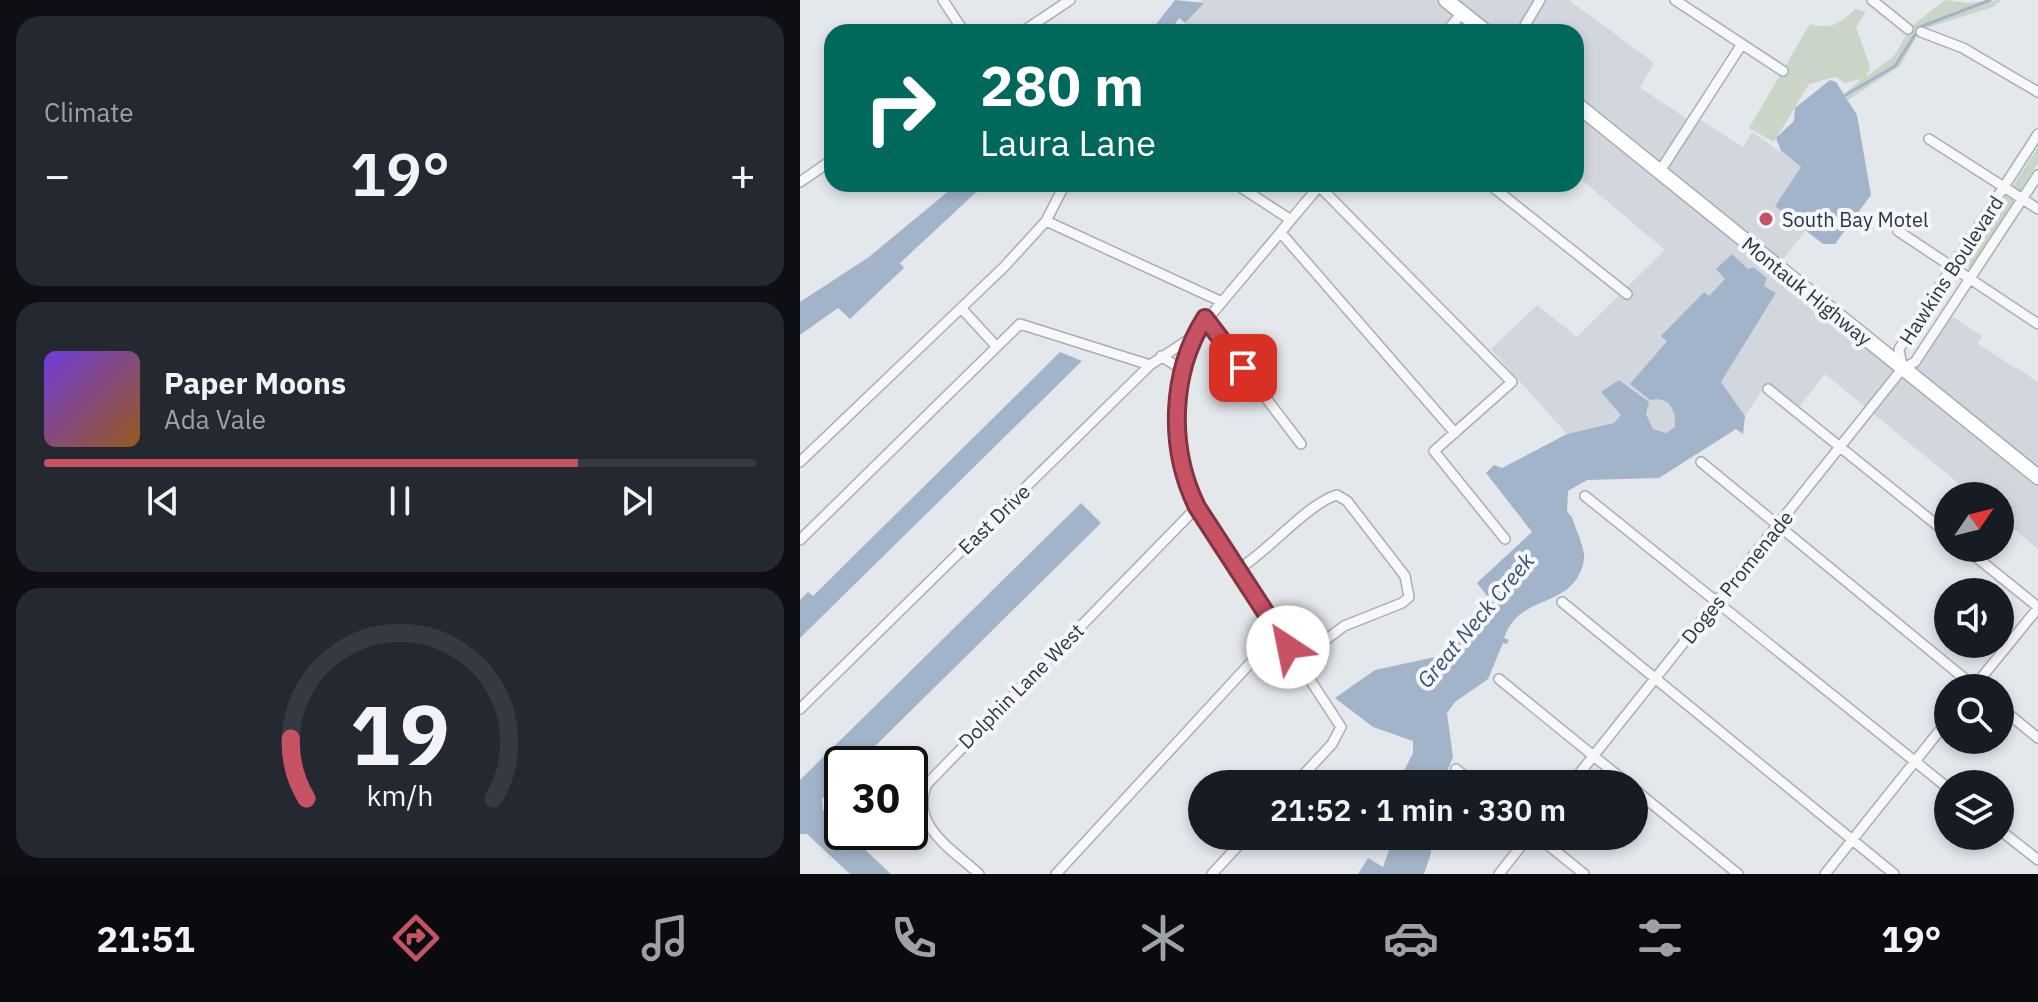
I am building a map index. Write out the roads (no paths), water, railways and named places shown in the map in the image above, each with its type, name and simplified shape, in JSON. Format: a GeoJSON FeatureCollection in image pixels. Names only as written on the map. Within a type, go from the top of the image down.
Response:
{"type":"FeatureCollection","features":[{"type":"Feature","properties":{"kind":"main road"},"geometry":{"type":"LineString","coordinates":[[1446,0],[1476,24]]}},
{"type":"Feature","properties":{"kind":"main road","name":"Montauk Highway"},"geometry":{"type":"LineString","coordinates":[[1584,110],[2038,477]]}},
{"type":"Feature","properties":{"kind":"street"},"geometry":{"type":"LineString","coordinates":[[943,0],[959,24]]}},
{"type":"Feature","properties":{"kind":"street"},"geometry":{"type":"LineString","coordinates":[[1034,24],[1070,0]]}},
{"type":"Feature","properties":{"kind":"street"},"geometry":{"type":"LineString","coordinates":[[1526,24],[1540,0]]}},
{"type":"Feature","properties":{"kind":"street"},"geometry":{"type":"LineString","coordinates":[[1675,0],[1783,71]]}},
{"type":"Feature","properties":{"kind":"street"},"geometry":{"type":"LineString","coordinates":[[1872,0],[1908,29]]}},
{"type":"Feature","properties":{"kind":"street"},"geometry":{"type":"LineString","coordinates":[[1453,24],[1462,13]]}},
{"type":"Feature","properties":{"kind":"street"},"geometry":{"type":"LineString","coordinates":[[1921,32],[1963,48],[2038,92]]}},
{"type":"Feature","properties":{"kind":"street"},"geometry":{"type":"LineString","coordinates":[[1660,171],[1742,44]]}},
{"type":"Feature","properties":{"kind":"street","name":"Hawkins Boulevard"},"geometry":{"type":"LineString","coordinates":[[2038,134],[1899,349],[1902,369],[1915,362],[2038,175]]}},
{"type":"Feature","properties":{"kind":"street"},"geometry":{"type":"LineString","coordinates":[[1929,139],[2038,209]]}},
{"type":"Feature","properties":{"kind":"street"},"geometry":{"type":"LineString","coordinates":[[800,182],[824,166]]}},
{"type":"Feature","properties":{"kind":"street"},"geometry":{"type":"LineString","coordinates":[[800,462],[1004,267],[1046,221],[1061,192]]}},
{"type":"Feature","properties":{"kind":"street"},"geometry":{"type":"LineString","coordinates":[[1251,192],[1291,220]]}},
{"type":"Feature","properties":{"kind":"street"},"geometry":{"type":"LineString","coordinates":[[1308,770],[1332,744],[1341,727],[1197,507],[1179,445],[1181,369],[1194,336],[1205,318],[1314,192]]}},
{"type":"Feature","properties":{"kind":"street"},"geometry":{"type":"LineString","coordinates":[[1327,192],[1512,382],[1434,451],[1505,539]]}},
{"type":"Feature","properties":{"kind":"street"},"geometry":{"type":"LineString","coordinates":[[1499,192],[1627,294]]}},
{"type":"Feature","properties":{"kind":"street"},"geometry":{"type":"LineString","coordinates":[[1046,221],[1220,301]]}},
{"type":"Feature","properties":{"kind":"street"},"geometry":{"type":"LineString","coordinates":[[1898,231],[2038,324]]}},
{"type":"Feature","properties":{"kind":"street"},"geometry":{"type":"LineString","coordinates":[[1281,233],[1455,433]]}},
{"type":"Feature","properties":{"kind":"street"},"geometry":{"type":"LineString","coordinates":[[962,309],[996,346]]}},
{"type":"Feature","properties":{"kind":"street"},"geometry":{"type":"LineString","coordinates":[[1205,318],[1301,444]]}},
{"type":"Feature","properties":{"kind":"street"},"geometry":{"type":"LineString","coordinates":[[800,540],[1020,324],[1150,365]]}},
{"type":"Feature","properties":{"kind":"street","name":"East Drive"},"geometry":{"type":"LineString","coordinates":[[800,709],[1150,365],[1194,336]]}},
{"type":"Feature","properties":{"kind":"street"},"geometry":{"type":"LineString","coordinates":[[1161,356],[1181,369]]}},
{"type":"Feature","properties":{"kind":"street","name":"Doges Promenade"},"geometry":{"type":"LineString","coordinates":[[1582,770],[1902,369]]}},
{"type":"Feature","properties":{"kind":"street"},"geometry":{"type":"LineString","coordinates":[[1768,389],[1934,523]]}},
{"type":"Feature","properties":{"kind":"street"},"geometry":{"type":"LineString","coordinates":[[1701,462],[1958,674]]}},
{"type":"Feature","properties":{"kind":"street"},"geometry":{"type":"LineString","coordinates":[[1237,570],[1269,549],[1318,504],[1337,495],[1347,501],[1405,576],[1409,597],[1344,626],[1298,661]]}},
{"type":"Feature","properties":{"kind":"street"},"geometry":{"type":"LineString","coordinates":[[1585,496],[1934,777]]}},
{"type":"Feature","properties":{"kind":"street","name":"Dolphin Lane West"},"geometry":{"type":"LineString","coordinates":[[979,874],[926,825],[921,797],[927,784],[1197,507]]}},
{"type":"Feature","properties":{"kind":"street"},"geometry":{"type":"LineString","coordinates":[[1982,562],[2038,607],[1986,674]]}},
{"type":"Feature","properties":{"kind":"street"},"geometry":{"type":"LineString","coordinates":[[1562,602],[1894,874]]}},
{"type":"Feature","properties":{"kind":"street"},"geometry":{"type":"LineString","coordinates":[[1056,874],[1278,633]]}},
{"type":"Feature","properties":{"kind":"street"},"geometry":{"type":"LineString","coordinates":[[1499,679],[1610,770]]}},
{"type":"Feature","properties":{"kind":"street"},"geometry":{"type":"LineString","coordinates":[[2014,718],[2038,738]]}},
{"type":"Feature","properties":{"kind":"street"},"geometry":{"type":"LineString","coordinates":[[1825,874],[1934,737]]}},
{"type":"Feature","properties":{"kind":"street"},"geometry":{"type":"LineString","coordinates":[[1648,800],[1738,874]]}},
{"type":"Feature","properties":{"kind":"street"},"geometry":{"type":"LineString","coordinates":[[2014,841],[2038,860]]}},
{"type":"Feature","properties":{"kind":"street"},"geometry":{"type":"LineString","coordinates":[[1212,874],[1234,850]]}},
{"type":"Feature","properties":{"kind":"street"},"geometry":{"type":"LineString","coordinates":[[1499,874],[1518,850]]}},
{"type":"Feature","properties":{"kind":"street"},"geometry":{"type":"LineString","coordinates":[[1554,850],[1584,874]]}},
{"type":"Feature","properties":{"kind":"water"},"geometry":{"type":"Polygon","coordinates":[[[1175,0],[1204,3],[1185,23],[1179,18],[1175,24],[1156,24],[1175,0]]]}},
{"type":"Feature","properties":{"kind":"water"},"geometry":{"type":"Polygon","coordinates":[[[1830,80],[1836,82],[1857,115],[1871,195],[1835,244],[1823,244],[1775,206],[1801,167],[1781,151],[1776,138],[1794,121],[1795,108],[1830,80]]]}},
{"type":"Feature","properties":{"kind":"water"},"geometry":{"type":"Polygon","coordinates":[[[947,192],[976,192],[900,263],[904,268],[850,319],[838,308],[800,335],[800,302],[869,257],[947,192]]]}},
{"type":"Feature","properties":{"kind":"water"},"geometry":{"type":"Polygon","coordinates":[[[1732,254],[1748,269],[1753,267],[1767,278],[1764,286],[1776,293],[1721,382],[1745,416],[1743,434],[1736,429],[1659,478],[1587,480],[1568,491],[1567,512],[1572,517],[1584,556],[1578,576],[1559,595],[1522,613],[1512,623],[1504,638],[1509,640],[1507,644],[1503,643],[1488,679],[1455,702],[1447,713],[1453,757],[1448,770],[1404,770],[1413,753],[1413,741],[1373,727],[1335,698],[1375,670],[1440,656],[1488,597],[1477,583],[1532,532],[1486,473],[1494,465],[1502,468],[1567,434],[1614,423],[1621,415],[1601,392],[1619,380],[1649,402],[1646,414],[1653,429],[1666,433],[1675,427],[1673,410],[1667,402],[1650,400],[1630,384],[1667,341],[1661,336],[1704,292],[1709,296],[1725,279],[1716,269],[1732,254]]]}},
{"type":"Feature","properties":{"kind":"water"},"geometry":{"type":"Polygon","coordinates":[[[1060,352],[1082,361],[800,638],[800,600],[808,592],[813,596],[1060,352]]]}},
{"type":"Feature","properties":{"kind":"water"},"geometry":{"type":"Polygon","coordinates":[[[1081,503],[1101,523],[875,746],[834,746],[1081,503]]]}},
{"type":"Feature","properties":{"kind":"water"},"geometry":{"type":"Polygon","coordinates":[[[824,756],[824,850],[807,834],[800,834],[800,780],[824,756]]]}},
{"type":"Feature","properties":{"kind":"water"},"geometry":{"type":"Polygon","coordinates":[[[824,850],[865,850],[891,874],[850,874],[824,850]]]}},
{"type":"Feature","properties":{"kind":"water"},"geometry":{"type":"Polygon","coordinates":[[[1389,850],[1430,850],[1424,874],[1358,874],[1368,858],[1383,867],[1389,850]]]}},
{"type":"Feature","properties":{"kind":"waterway","name":"Great Neck Creek"},"geometry":{"type":"LineString","coordinates":[[1844,96],[1895,66],[1920,27],[1990,0]]}},
{"type":"Feature","properties":{"kind":"place","name":"South Bay Motel"},"geometry":{"type":"Point","coordinates":[1766,219]}}]}
